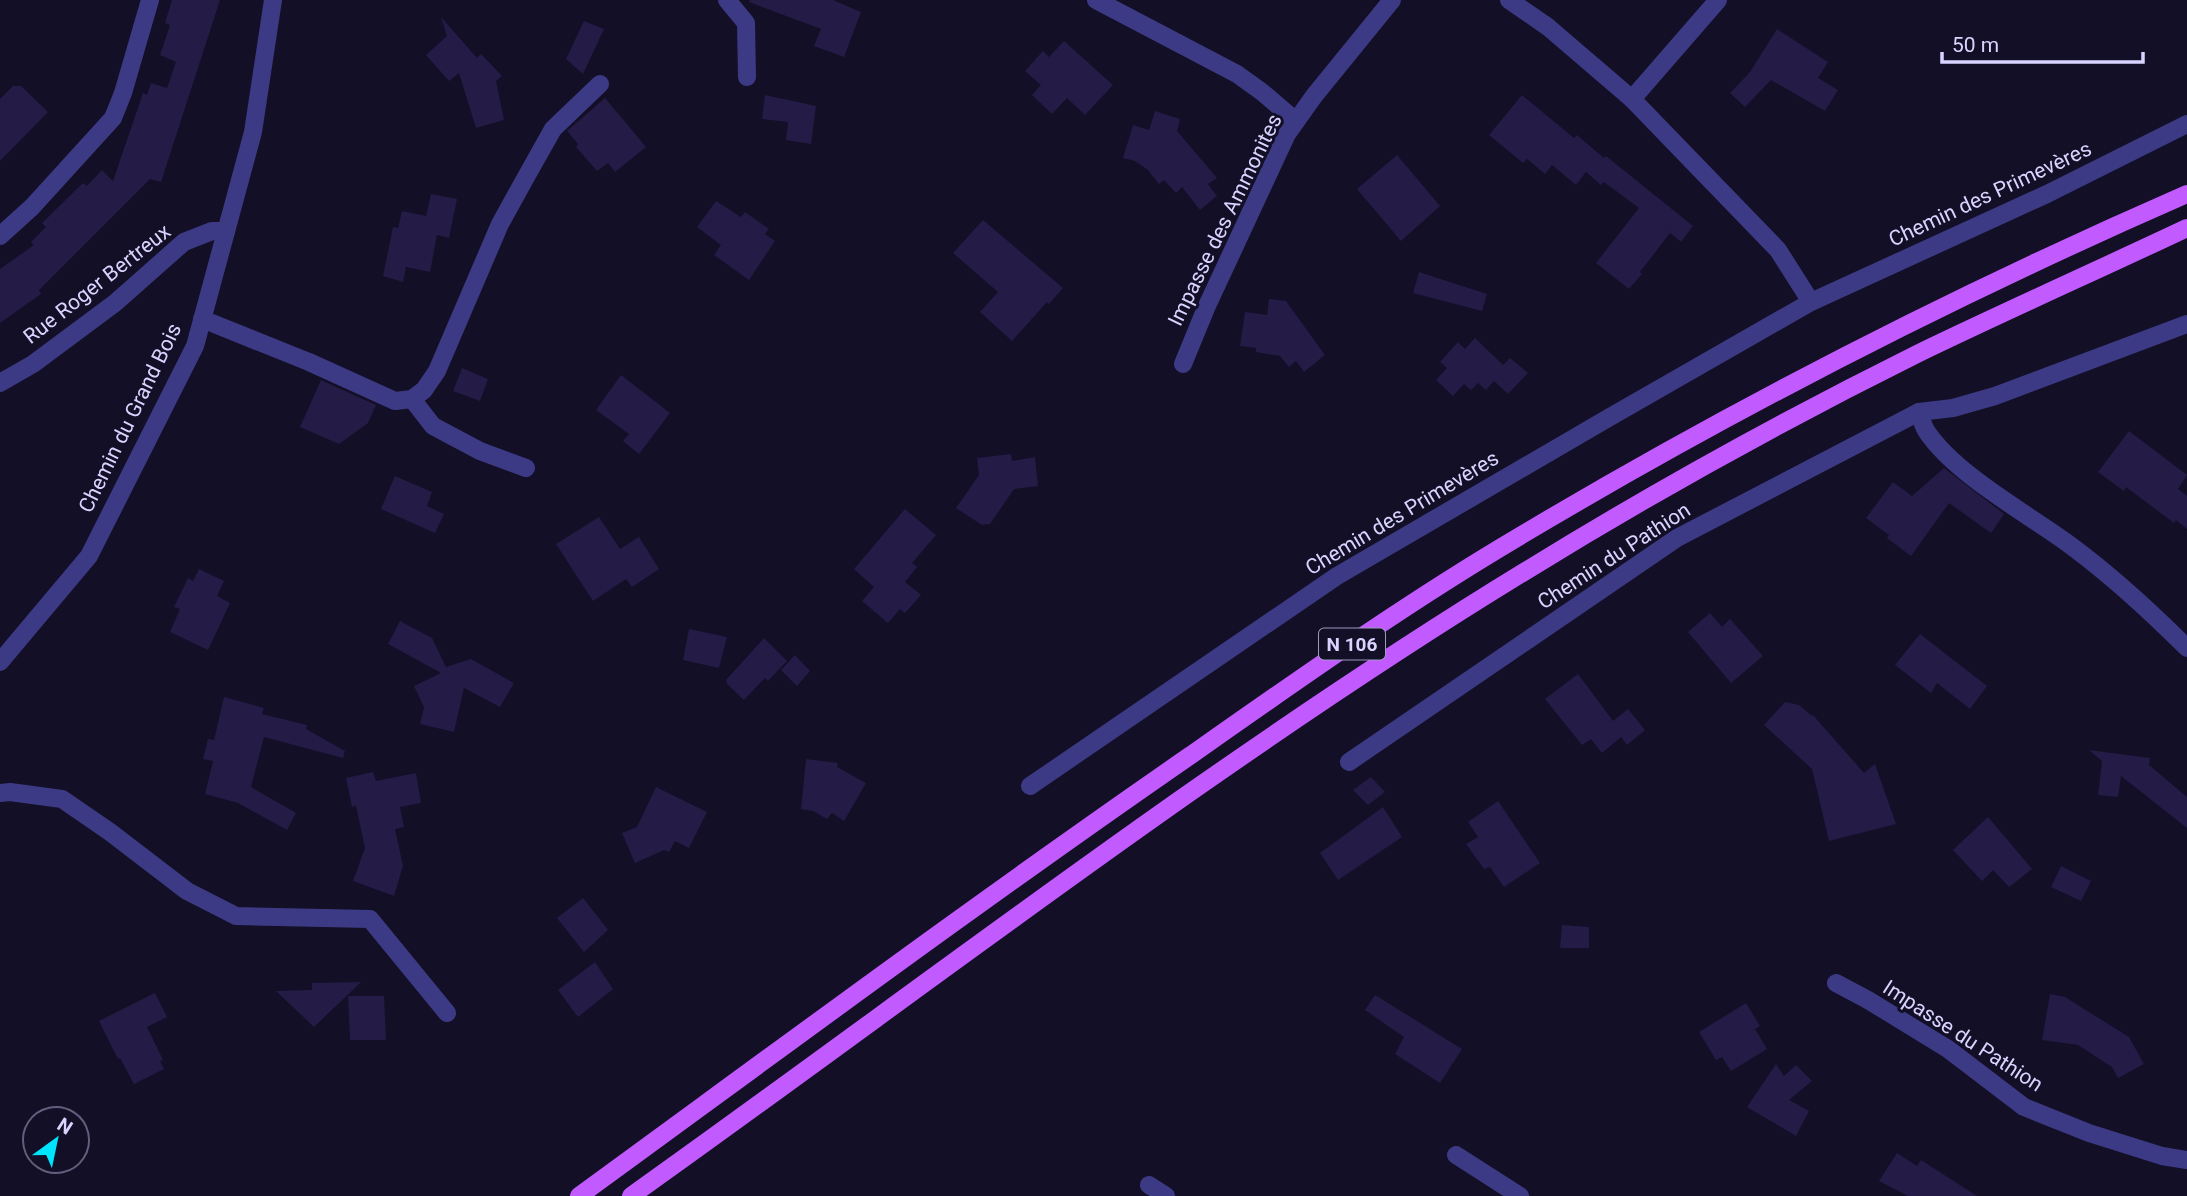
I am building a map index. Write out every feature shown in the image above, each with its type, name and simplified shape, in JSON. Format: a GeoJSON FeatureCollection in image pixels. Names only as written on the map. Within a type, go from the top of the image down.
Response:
{"type":"FeatureCollection","features":[{"type":"Feature","properties":{"kind":"main road","name":"N 106"},"geometry":{"type":"LineString","coordinates":[[579,1196],[1135,793],[1322,663],[1496,550],[1647,461],[1784,387],[1908,324],[2187,194]]}},
{"type":"Feature","properties":{"kind":"main road","name":"N 106"},"geometry":{"type":"LineString","coordinates":[[631,1196],[1175,804],[1346,687],[1521,574],[1671,484],[1809,410],[1919,353],[2187,228]]}},
{"type":"Feature","properties":{"kind":"street"},"geometry":{"type":"LineString","coordinates":[[0,236],[32,207],[113,118],[150,0]]}},
{"type":"Feature","properties":{"kind":"street","name":"Chemin du Grand Bois"},"geometry":{"type":"LineString","coordinates":[[0,662],[89,556],[195,346],[253,132],[273,0]]}},
{"type":"Feature","properties":{"kind":"street"},"geometry":{"type":"LineString","coordinates":[[727,0],[746,23],[747,77]]}},
{"type":"Feature","properties":{"kind":"street"},"geometry":{"type":"LineString","coordinates":[[1096,0],[1237,74],[1296,121]]}},
{"type":"Feature","properties":{"kind":"street","name":"Impasse des Ammonites"},"geometry":{"type":"LineString","coordinates":[[1183,364],[1281,147],[1296,121],[1392,0]]}},
{"type":"Feature","properties":{"kind":"street"},"geometry":{"type":"LineString","coordinates":[[1509,0],[1548,27],[1632,99],[1778,250],[1811,302]]}},
{"type":"Feature","properties":{"kind":"street"},"geometry":{"type":"LineString","coordinates":[[1632,99],[1718,0]]}},
{"type":"Feature","properties":{"kind":"street"},"geometry":{"type":"LineString","coordinates":[[202,319],[309,362],[395,401],[412,399],[424,390],[437,371],[499,225],[553,129],[600,84]]}},
{"type":"Feature","properties":{"kind":"street","name":"Chemin des Primevères"},"geometry":{"type":"LineString","coordinates":[[1030,786],[1337,576],[1811,302],[2048,194],[2187,124]]}},
{"type":"Feature","properties":{"kind":"street","name":"Rue Roger Bertreux"},"geometry":{"type":"LineString","coordinates":[[0,383],[33,364],[115,303],[184,242],[212,231],[226,231]]}},
{"type":"Feature","properties":{"kind":"street","name":"Chemin du Pathion"},"geometry":{"type":"LineString","coordinates":[[1349,762],[1676,538],[1919,412],[1953,408],[1995,396],[2187,324]]}},
{"type":"Feature","properties":{"kind":"street"},"geometry":{"type":"LineString","coordinates":[[412,399],[433,426],[480,451],[526,468]]}},
{"type":"Feature","properties":{"kind":"street"},"geometry":{"type":"LineString","coordinates":[[1919,412],[1926,431],[1947,454],[2094,563],[2144,605],[2187,648]]}},
{"type":"Feature","properties":{"kind":"street"},"geometry":{"type":"LineString","coordinates":[[0,793],[62,799],[187,891],[236,916],[370,919],[447,1013]]}},
{"type":"Feature","properties":{"kind":"street","name":"Impasse du Pathion"},"geometry":{"type":"LineString","coordinates":[[1836,984],[1868,1000],[1948,1049],[2024,1107],[2089,1133],[2162,1156],[2187,1160]]}},
{"type":"Feature","properties":{"kind":"street"},"geometry":{"type":"LineString","coordinates":[[1456,1155],[1520,1196]]}},
{"type":"Feature","properties":{"kind":"street"},"geometry":{"type":"LineString","coordinates":[[1149,1185],[1166,1196]]}},
{"type":"Feature","properties":{"kind":"building"},"geometry":{"type":"Polygon","coordinates":[[[172,0],[220,0],[161,182],[150,179],[39,290],[41,294],[0,323],[0,269],[34,245],[31,242],[46,227],[42,223],[83,183],[87,186],[102,170],[113,181],[143,93],[147,95],[151,83],[167,88],[176,62],[160,55],[170,25],[165,23],[172,0]]]}},
{"type":"Feature","properties":{"kind":"building"},"geometry":{"type":"Polygon","coordinates":[[[833,0],[861,12],[844,57],[814,46],[821,29],[749,2],[833,0]]]}},
{"type":"Feature","properties":{"kind":"building"},"geometry":{"type":"Polygon","coordinates":[[[441,17],[477,58],[481,54],[502,76],[496,81],[504,120],[476,128],[459,73],[449,81],[426,55],[447,36],[441,17]]]}},
{"type":"Feature","properties":{"kind":"building"},"geometry":{"type":"Polygon","coordinates":[[[584,21],[604,29],[583,74],[566,59],[584,21]]]}},
{"type":"Feature","properties":{"kind":"building"},"geometry":{"type":"Polygon","coordinates":[[[1777,29],[1828,62],[1818,78],[1838,90],[1825,111],[1771,80],[1745,107],[1730,93],[1750,72],[1777,29]]]}},
{"type":"Feature","properties":{"kind":"building"},"geometry":{"type":"Polygon","coordinates":[[[1064,41],[1113,85],[1085,115],[1067,98],[1052,114],[1032,95],[1041,85],[1025,71],[1043,51],[1049,57],[1064,41]]]}},
{"type":"Feature","properties":{"kind":"building"},"geometry":{"type":"Polygon","coordinates":[[[13,86],[21,86],[48,112],[0,161],[0,99],[13,86]]]}},
{"type":"Feature","properties":{"kind":"building"},"geometry":{"type":"Polygon","coordinates":[[[765,95],[816,106],[811,144],[786,140],[788,122],[762,119],[765,95]]]}},
{"type":"Feature","properties":{"kind":"building"},"geometry":{"type":"Polygon","coordinates":[[[1522,95],[1574,138],[1577,135],[1604,158],[1606,156],[1693,226],[1681,242],[1663,227],[1670,233],[1629,289],[1596,263],[1639,208],[1604,182],[1601,185],[1586,172],[1576,185],[1552,165],[1545,174],[1527,159],[1523,163],[1489,135],[1522,95]]]}},
{"type":"Feature","properties":{"kind":"building"},"geometry":{"type":"Polygon","coordinates":[[[605,98],[646,147],[615,172],[608,163],[597,171],[576,147],[578,144],[567,131],[605,98]]]}},
{"type":"Feature","properties":{"kind":"building"},"geometry":{"type":"Polygon","coordinates":[[[1155,111],[1180,119],[1177,131],[1217,178],[1208,184],[1217,196],[1200,210],[1182,187],[1176,193],[1164,180],[1159,184],[1148,170],[1135,161],[1123,158],[1133,125],[1149,130],[1155,111]]]}},
{"type":"Feature","properties":{"kind":"building"},"geometry":{"type":"Polygon","coordinates":[[[1397,155],[1440,206],[1401,241],[1357,189],[1397,155]]]}},
{"type":"Feature","properties":{"kind":"building"},"geometry":{"type":"Polygon","coordinates":[[[431,194],[457,199],[449,238],[437,235],[430,272],[406,267],[403,282],[383,276],[393,227],[398,228],[402,211],[426,216],[431,194]]]}},
{"type":"Feature","properties":{"kind":"building"},"geometry":{"type":"Polygon","coordinates":[[[716,201],[741,217],[745,212],[769,229],[765,234],[775,241],[749,280],[714,255],[721,245],[697,227],[716,201]]]}},
{"type":"Feature","properties":{"kind":"building"},"geometry":{"type":"Polygon","coordinates":[[[983,220],[1063,288],[1012,341],[980,312],[998,292],[953,253],[983,220]]]}},
{"type":"Feature","properties":{"kind":"building"},"geometry":{"type":"Polygon","coordinates":[[[1419,272],[1487,294],[1482,311],[1413,293],[1419,272]]]}},
{"type":"Feature","properties":{"kind":"building"},"geometry":{"type":"Polygon","coordinates":[[[1269,299],[1286,301],[1325,355],[1304,372],[1296,361],[1289,367],[1280,356],[1240,346],[1245,312],[1267,315],[1269,299]]]}},
{"type":"Feature","properties":{"kind":"building"},"geometry":{"type":"Polygon","coordinates":[[[1475,338],[1503,365],[1510,358],[1528,373],[1508,394],[1494,381],[1486,390],[1478,383],[1471,390],[1464,384],[1453,396],[1436,380],[1447,368],[1440,362],[1458,342],[1465,349],[1475,338]]]}},
{"type":"Feature","properties":{"kind":"building"},"geometry":{"type":"Polygon","coordinates":[[[462,368],[488,379],[480,401],[453,391],[462,368]]]}},
{"type":"Feature","properties":{"kind":"building"},"geometry":{"type":"Polygon","coordinates":[[[621,375],[670,413],[639,454],[623,441],[629,434],[596,410],[621,375]]]}},
{"type":"Feature","properties":{"kind":"building"},"geometry":{"type":"Polygon","coordinates":[[[321,380],[376,405],[368,423],[339,444],[300,427],[321,380]]]}},
{"type":"Feature","properties":{"kind":"building"},"geometry":{"type":"Polygon","coordinates":[[[2129,431],[2187,475],[2178,489],[2187,496],[2187,529],[2176,520],[2174,523],[2126,487],[2124,491],[2098,472],[2129,431]]]}},
{"type":"Feature","properties":{"kind":"building"},"geometry":{"type":"Polygon","coordinates":[[[1011,454],[1012,461],[1035,457],[1038,486],[1014,489],[990,524],[982,525],[956,508],[979,475],[977,458],[1011,454]]]}},
{"type":"Feature","properties":{"kind":"building"},"geometry":{"type":"Polygon","coordinates":[[[1944,468],[2004,514],[1991,533],[1949,503],[1911,556],[1866,518],[1893,482],[1912,496],[1944,468]]]}},
{"type":"Feature","properties":{"kind":"building"},"geometry":{"type":"Polygon","coordinates":[[[395,476],[432,492],[427,506],[444,514],[435,533],[381,509],[395,476]]]}},
{"type":"Feature","properties":{"kind":"building"},"geometry":{"type":"Polygon","coordinates":[[[905,509],[936,535],[912,563],[917,567],[905,582],[921,595],[905,613],[900,609],[888,623],[862,601],[874,587],[854,569],[905,509]]]}},
{"type":"Feature","properties":{"kind":"building"},"geometry":{"type":"Polygon","coordinates":[[[599,517],[620,549],[639,537],[659,569],[632,587],[626,579],[593,601],[556,544],[599,517]]]}},
{"type":"Feature","properties":{"kind":"building"},"geometry":{"type":"Polygon","coordinates":[[[199,569],[224,581],[217,596],[230,603],[208,650],[170,632],[180,609],[174,607],[188,578],[193,581],[199,569]]]}},
{"type":"Feature","properties":{"kind":"building"},"geometry":{"type":"Polygon","coordinates":[[[1710,613],[1722,627],[1730,619],[1763,656],[1731,683],[1688,632],[1710,613]]]}},
{"type":"Feature","properties":{"kind":"building"},"geometry":{"type":"Polygon","coordinates":[[[400,621],[432,638],[446,667],[471,659],[514,683],[500,707],[464,688],[454,732],[420,724],[424,707],[414,686],[441,673],[388,644],[400,621]]]}},
{"type":"Feature","properties":{"kind":"building"},"geometry":{"type":"Polygon","coordinates":[[[689,629],[727,637],[719,668],[683,660],[689,629]]]}},
{"type":"Feature","properties":{"kind":"building"},"geometry":{"type":"Polygon","coordinates":[[[1920,634],[1987,686],[1970,709],[1937,683],[1931,693],[1895,665],[1920,634]]]}},
{"type":"Feature","properties":{"kind":"building"},"geometry":{"type":"Polygon","coordinates":[[[764,638],[787,661],[768,681],[765,678],[744,700],[726,680],[764,638]]]}},
{"type":"Feature","properties":{"kind":"building"},"geometry":{"type":"Polygon","coordinates":[[[795,655],[810,671],[797,686],[781,670],[795,655]]]}},
{"type":"Feature","properties":{"kind":"building"},"geometry":{"type":"Polygon","coordinates":[[[1578,674],[1613,721],[1628,709],[1645,730],[1627,745],[1621,737],[1602,753],[1591,739],[1582,745],[1545,699],[1578,674]]]}},
{"type":"Feature","properties":{"kind":"building"},"geometry":{"type":"Polygon","coordinates":[[[224,697],[264,708],[262,714],[307,725],[306,729],[345,751],[343,758],[264,737],[251,787],[296,813],[287,830],[238,803],[205,794],[213,761],[203,759],[208,739],[214,740],[224,697]]]}},
{"type":"Feature","properties":{"kind":"building"},"geometry":{"type":"Polygon","coordinates":[[[1785,702],[1799,705],[1813,715],[1864,773],[1875,764],[1896,824],[1829,841],[1812,769],[1764,725],[1785,702]]]}},
{"type":"Feature","properties":{"kind":"building"},"geometry":{"type":"Polygon","coordinates":[[[2089,750],[2150,758],[2149,765],[2187,797],[2187,828],[2121,776],[2118,797],[2098,795],[2102,761],[2089,750]]]}},
{"type":"Feature","properties":{"kind":"building"},"geometry":{"type":"Polygon","coordinates":[[[806,759],[838,763],[837,767],[866,783],[844,821],[832,813],[827,819],[813,811],[801,809],[806,759]]]}},
{"type":"Feature","properties":{"kind":"building"},"geometry":{"type":"Polygon","coordinates":[[[373,772],[376,781],[416,773],[421,803],[400,807],[404,827],[395,829],[403,866],[394,896],[353,881],[365,848],[356,806],[352,807],[346,778],[373,772]]]}},
{"type":"Feature","properties":{"kind":"building"},"geometry":{"type":"Polygon","coordinates":[[[1371,777],[1385,792],[1368,805],[1353,790],[1371,777]]]}},
{"type":"Feature","properties":{"kind":"building"},"geometry":{"type":"Polygon","coordinates":[[[656,787],[707,812],[689,848],[675,841],[669,852],[664,850],[635,863],[622,833],[637,827],[656,787]]]}},
{"type":"Feature","properties":{"kind":"building"},"geometry":{"type":"Polygon","coordinates":[[[1498,801],[1540,863],[1504,887],[1490,867],[1484,869],[1466,844],[1478,837],[1468,822],[1498,801]]]}},
{"type":"Feature","properties":{"kind":"building"},"geometry":{"type":"Polygon","coordinates":[[[1383,807],[1402,837],[1338,880],[1320,853],[1383,807]]]}},
{"type":"Feature","properties":{"kind":"building"},"geometry":{"type":"Polygon","coordinates":[[[1988,817],[2032,869],[2009,887],[1993,870],[1982,881],[1953,850],[1988,817]]]}},
{"type":"Feature","properties":{"kind":"building"},"geometry":{"type":"Polygon","coordinates":[[[2061,866],[2091,881],[2081,901],[2051,887],[2061,866]]]}},
{"type":"Feature","properties":{"kind":"building"},"geometry":{"type":"Polygon","coordinates":[[[583,898],[608,930],[584,952],[557,918],[583,898]]]}},
{"type":"Feature","properties":{"kind":"building"},"geometry":{"type":"Polygon","coordinates":[[[1562,925],[1589,927],[1589,948],[1560,948],[1562,925]]]}},
{"type":"Feature","properties":{"kind":"building"},"geometry":{"type":"Polygon","coordinates":[[[595,962],[613,989],[578,1017],[558,990],[595,962]]]}},
{"type":"Feature","properties":{"kind":"building"},"geometry":{"type":"Polygon","coordinates":[[[361,982],[314,1027],[276,991],[312,990],[312,983],[361,982]]]}},
{"type":"Feature","properties":{"kind":"building"},"geometry":{"type":"Polygon","coordinates":[[[155,993],[167,1017],[147,1027],[163,1060],[160,1061],[164,1069],[134,1084],[99,1021],[155,993]]]}},
{"type":"Feature","properties":{"kind":"building"},"geometry":{"type":"Polygon","coordinates":[[[2050,994],[2065,997],[2129,1037],[2144,1064],[2118,1078],[2112,1067],[2078,1045],[2042,1040],[2050,994]]]}},
{"type":"Feature","properties":{"kind":"building"},"geometry":{"type":"Polygon","coordinates":[[[1375,995],[1462,1049],[1440,1083],[1395,1054],[1404,1037],[1365,1010],[1375,995]]]}},
{"type":"Feature","properties":{"kind":"building"},"geometry":{"type":"Polygon","coordinates":[[[348,996],[384,996],[386,1040],[350,1040],[348,996]]]}},
{"type":"Feature","properties":{"kind":"building"},"geometry":{"type":"Polygon","coordinates":[[[1746,1003],[1760,1026],[1755,1029],[1767,1049],[1731,1071],[1722,1057],[1716,1060],[1699,1032],[1746,1003]]]}},
{"type":"Feature","properties":{"kind":"building"},"geometry":{"type":"Polygon","coordinates":[[[1776,1064],[1784,1076],[1796,1065],[1812,1081],[1789,1100],[1809,1111],[1796,1136],[1747,1107],[1776,1064]]]}},
{"type":"Feature","properties":{"kind":"building"},"geometry":{"type":"Polygon","coordinates":[[[1897,1153],[1917,1166],[1921,1160],[1977,1196],[1908,1196],[1879,1181],[1897,1153]]]}}]}
